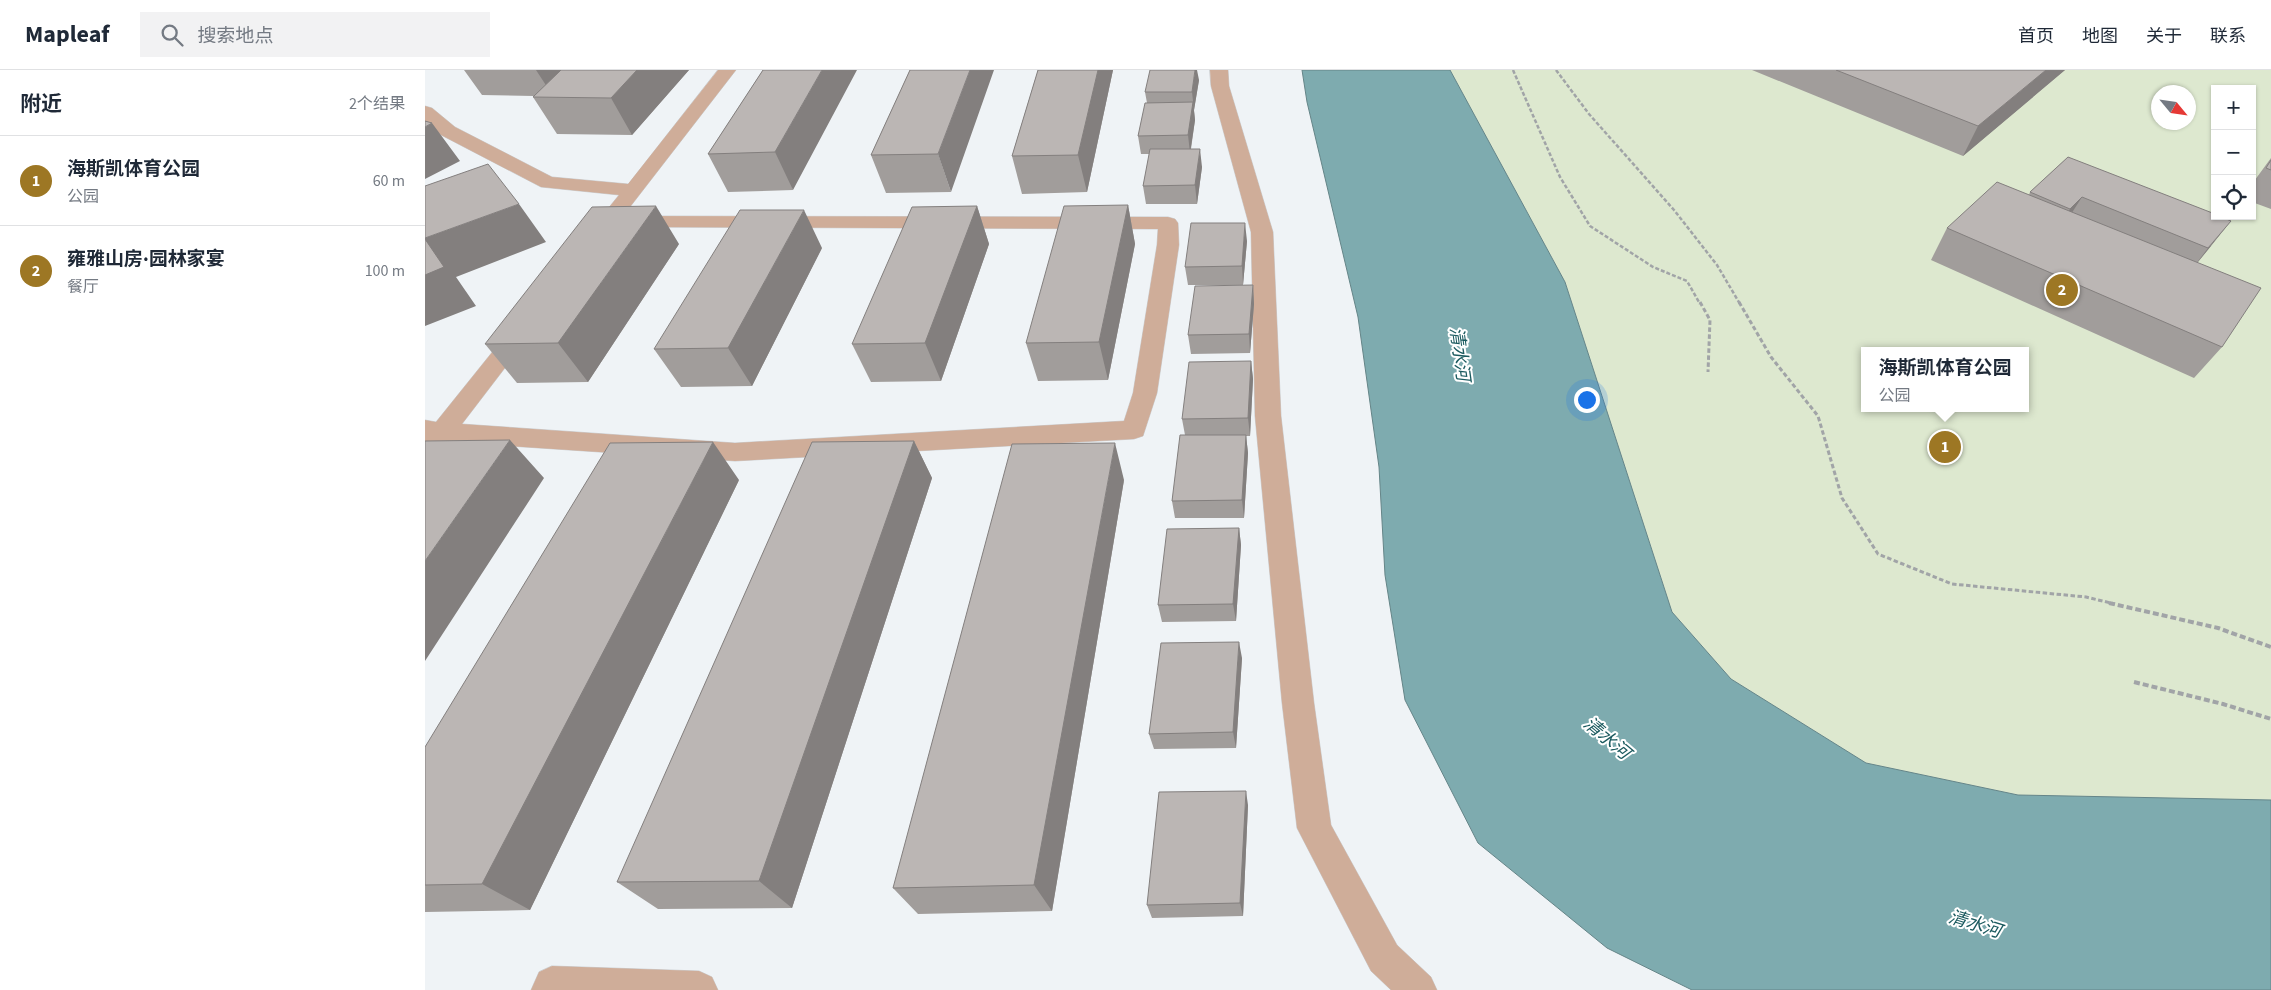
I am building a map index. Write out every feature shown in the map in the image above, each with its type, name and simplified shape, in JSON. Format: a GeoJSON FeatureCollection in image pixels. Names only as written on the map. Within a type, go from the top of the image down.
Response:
{"type":"FeatureCollection","features":[{"type":"Feature","properties":{"kind":"street"},"geometry":{"type":"LineString","coordinates":[[590,244],[727,70]]}},
{"type":"Feature","properties":{"kind":"street"},"geometry":{"type":"LineString","coordinates":[[1219,70],[1220,86],[1262,232],[1268,416],[1297,694],[1314,828],[1384,958],[1418,990]]}},
{"type":"Feature","properties":{"kind":"street"},"geometry":{"type":"LineString","coordinates":[[425,112],[441,135],[548,183],[633,190]]}},
{"type":"Feature","properties":{"kind":"street"},"geometry":{"type":"LineString","coordinates":[[434,430],[735,452],[1133,430],[1145,393],[1168,245],[1168,223],[609,221]]}},
{"type":"Feature","properties":{"kind":"street"},"geometry":{"type":"LineString","coordinates":[[425,454],[434,430],[535,314]]}},
{"type":"Feature","properties":{"kind":"street"},"geometry":{"type":"LineString","coordinates":[[549,990],[552,985],[699,990]]}},
{"type":"Feature","properties":{"kind":"path"},"geometry":{"type":"LineString","coordinates":[[1513,70],[1560,177],[1590,226],[1653,267],[1687,281],[1710,320],[1709,372]]}},
{"type":"Feature","properties":{"kind":"path"},"geometry":{"type":"LineString","coordinates":[[1556,70],[1589,114],[1674,210],[1717,266],[1771,357],[1818,416],[1842,498],[1878,554],[1952,584],[2086,597],[2218,628],[2271,647]]}},
{"type":"Feature","properties":{"kind":"path"},"geometry":{"type":"LineString","coordinates":[[2134,682],[2223,704],[2271,719]]}},
{"type":"Feature","properties":{"kind":"green space"},"geometry":{"type":"Polygon","coordinates":[[[1450,70],[2271,70],[2271,800],[2018,795],[1866,763],[1731,679],[1672,612],[1565,282],[1450,70]]]}},
{"type":"Feature","properties":{"kind":"water","name":"清水河"},"geometry":{"type":"Polygon","coordinates":[[[1302,70],[1450,70],[1565,282],[1672,612],[1731,679],[1866,763],[2018,795],[2271,800],[2271,990],[1692,990],[1607,948],[1478,843],[1405,700],[1385,575],[1379,467],[1358,317],[1307,102],[1302,70]]]}},
{"type":"Feature","properties":{"kind":"building"},"geometry":{"type":"Polygon","coordinates":[[[561,70],[637,70],[611,98],[533,97],[561,70]]]}},
{"type":"Feature","properties":{"kind":"building"},"geometry":{"type":"Polygon","coordinates":[[[763,70],[822,70],[775,152],[708,154],[763,70]]]}},
{"type":"Feature","properties":{"kind":"building"},"geometry":{"type":"Polygon","coordinates":[[[910,70],[970,70],[938,154],[871,155],[910,70]]]}},
{"type":"Feature","properties":{"kind":"building"},"geometry":{"type":"Polygon","coordinates":[[[1038,70],[1098,70],[1078,155],[1012,156],[1038,70]]]}},
{"type":"Feature","properties":{"kind":"building"},"geometry":{"type":"Polygon","coordinates":[[[1150,70],[1195,70],[1192,92],[1145,92],[1150,70]]]}},
{"type":"Feature","properties":{"kind":"building"},"geometry":{"type":"Polygon","coordinates":[[[1836,70],[2046,70],[1978,126],[1836,70]]]}},
{"type":"Feature","properties":{"kind":"building"},"geometry":{"type":"Polygon","coordinates":[[[1193,102],[1188,135],[1138,136],[1145,103],[1193,102]]]}},
{"type":"Feature","properties":{"kind":"building"},"geometry":{"type":"Polygon","coordinates":[[[425,121],[432,123],[425,127],[425,121]]]}},
{"type":"Feature","properties":{"kind":"building"},"geometry":{"type":"Polygon","coordinates":[[[1150,149],[1200,149],[1195,185],[1143,186],[1150,149]]]}},
{"type":"Feature","properties":{"kind":"building"},"geometry":{"type":"Polygon","coordinates":[[[2068,157],[2211,212],[2211,220],[2231,221],[2208,248],[2082,197],[2070,209],[2030,192],[2068,157]]]}},
{"type":"Feature","properties":{"kind":"building"},"geometry":{"type":"Polygon","coordinates":[[[2271,160],[2271,170],[2266,168],[2271,160]]]}},
{"type":"Feature","properties":{"kind":"building"},"geometry":{"type":"Polygon","coordinates":[[[488,164],[519,204],[425,238],[425,186],[488,164]]]}},
{"type":"Feature","properties":{"kind":"building"},"geometry":{"type":"Polygon","coordinates":[[[1997,182],[2261,288],[2222,347],[1947,228],[1997,182]]]}},
{"type":"Feature","properties":{"kind":"building"},"geometry":{"type":"Polygon","coordinates":[[[1128,205],[1099,342],[1026,343],[1064,206],[1128,205]]]}},
{"type":"Feature","properties":{"kind":"building"},"geometry":{"type":"Polygon","coordinates":[[[656,206],[558,343],[485,344],[592,207],[656,206]]]}},
{"type":"Feature","properties":{"kind":"building"},"geometry":{"type":"Polygon","coordinates":[[[977,206],[925,343],[852,344],[912,207],[977,206]]]}},
{"type":"Feature","properties":{"kind":"building"},"geometry":{"type":"Polygon","coordinates":[[[740,210],[804,210],[728,348],[654,349],[740,210]]]}},
{"type":"Feature","properties":{"kind":"building"},"geometry":{"type":"Polygon","coordinates":[[[1191,223],[1245,223],[1242,266],[1185,267],[1191,223]]]}},
{"type":"Feature","properties":{"kind":"building"},"geometry":{"type":"Polygon","coordinates":[[[425,239],[444,267],[425,275],[425,239]]]}},
{"type":"Feature","properties":{"kind":"building"},"geometry":{"type":"Polygon","coordinates":[[[1253,285],[1249,334],[1188,335],[1195,286],[1253,285]]]}},
{"type":"Feature","properties":{"kind":"building"},"geometry":{"type":"Polygon","coordinates":[[[1251,361],[1248,418],[1182,419],[1189,362],[1251,361]]]}},
{"type":"Feature","properties":{"kind":"building"},"geometry":{"type":"Polygon","coordinates":[[[1180,435],[1246,435],[1242,500],[1172,501],[1180,435]]]}},
{"type":"Feature","properties":{"kind":"building"},"geometry":{"type":"Polygon","coordinates":[[[510,440],[425,561],[425,441],[510,440]]]}},
{"type":"Feature","properties":{"kind":"building"},"geometry":{"type":"Polygon","coordinates":[[[914,441],[759,881],[617,882],[812,442],[914,441]]]}},
{"type":"Feature","properties":{"kind":"building"},"geometry":{"type":"Polygon","coordinates":[[[713,442],[482,884],[425,885],[425,747],[610,443],[713,442]]]}},
{"type":"Feature","properties":{"kind":"building"},"geometry":{"type":"Polygon","coordinates":[[[1115,443],[1034,885],[893,888],[1012,444],[1115,443]]]}},
{"type":"Feature","properties":{"kind":"building"},"geometry":{"type":"Polygon","coordinates":[[[1239,528],[1233,604],[1158,605],[1167,529],[1239,528]]]}},
{"type":"Feature","properties":{"kind":"building"},"geometry":{"type":"Polygon","coordinates":[[[1239,642],[1233,732],[1149,734],[1161,643],[1239,642]]]}},
{"type":"Feature","properties":{"kind":"building"},"geometry":{"type":"Polygon","coordinates":[[[1246,791],[1240,903],[1147,905],[1159,792],[1246,791]]]}},
{"type":"Feature","properties":{"kind":"place","name":"雍雅山房·园林家宴"},"geometry":{"type":"Point","coordinates":[2062,290]}},
{"type":"Feature","properties":{"kind":"place","name":"海斯凯体育公园"},"geometry":{"type":"Point","coordinates":[1945,447]}}]}
